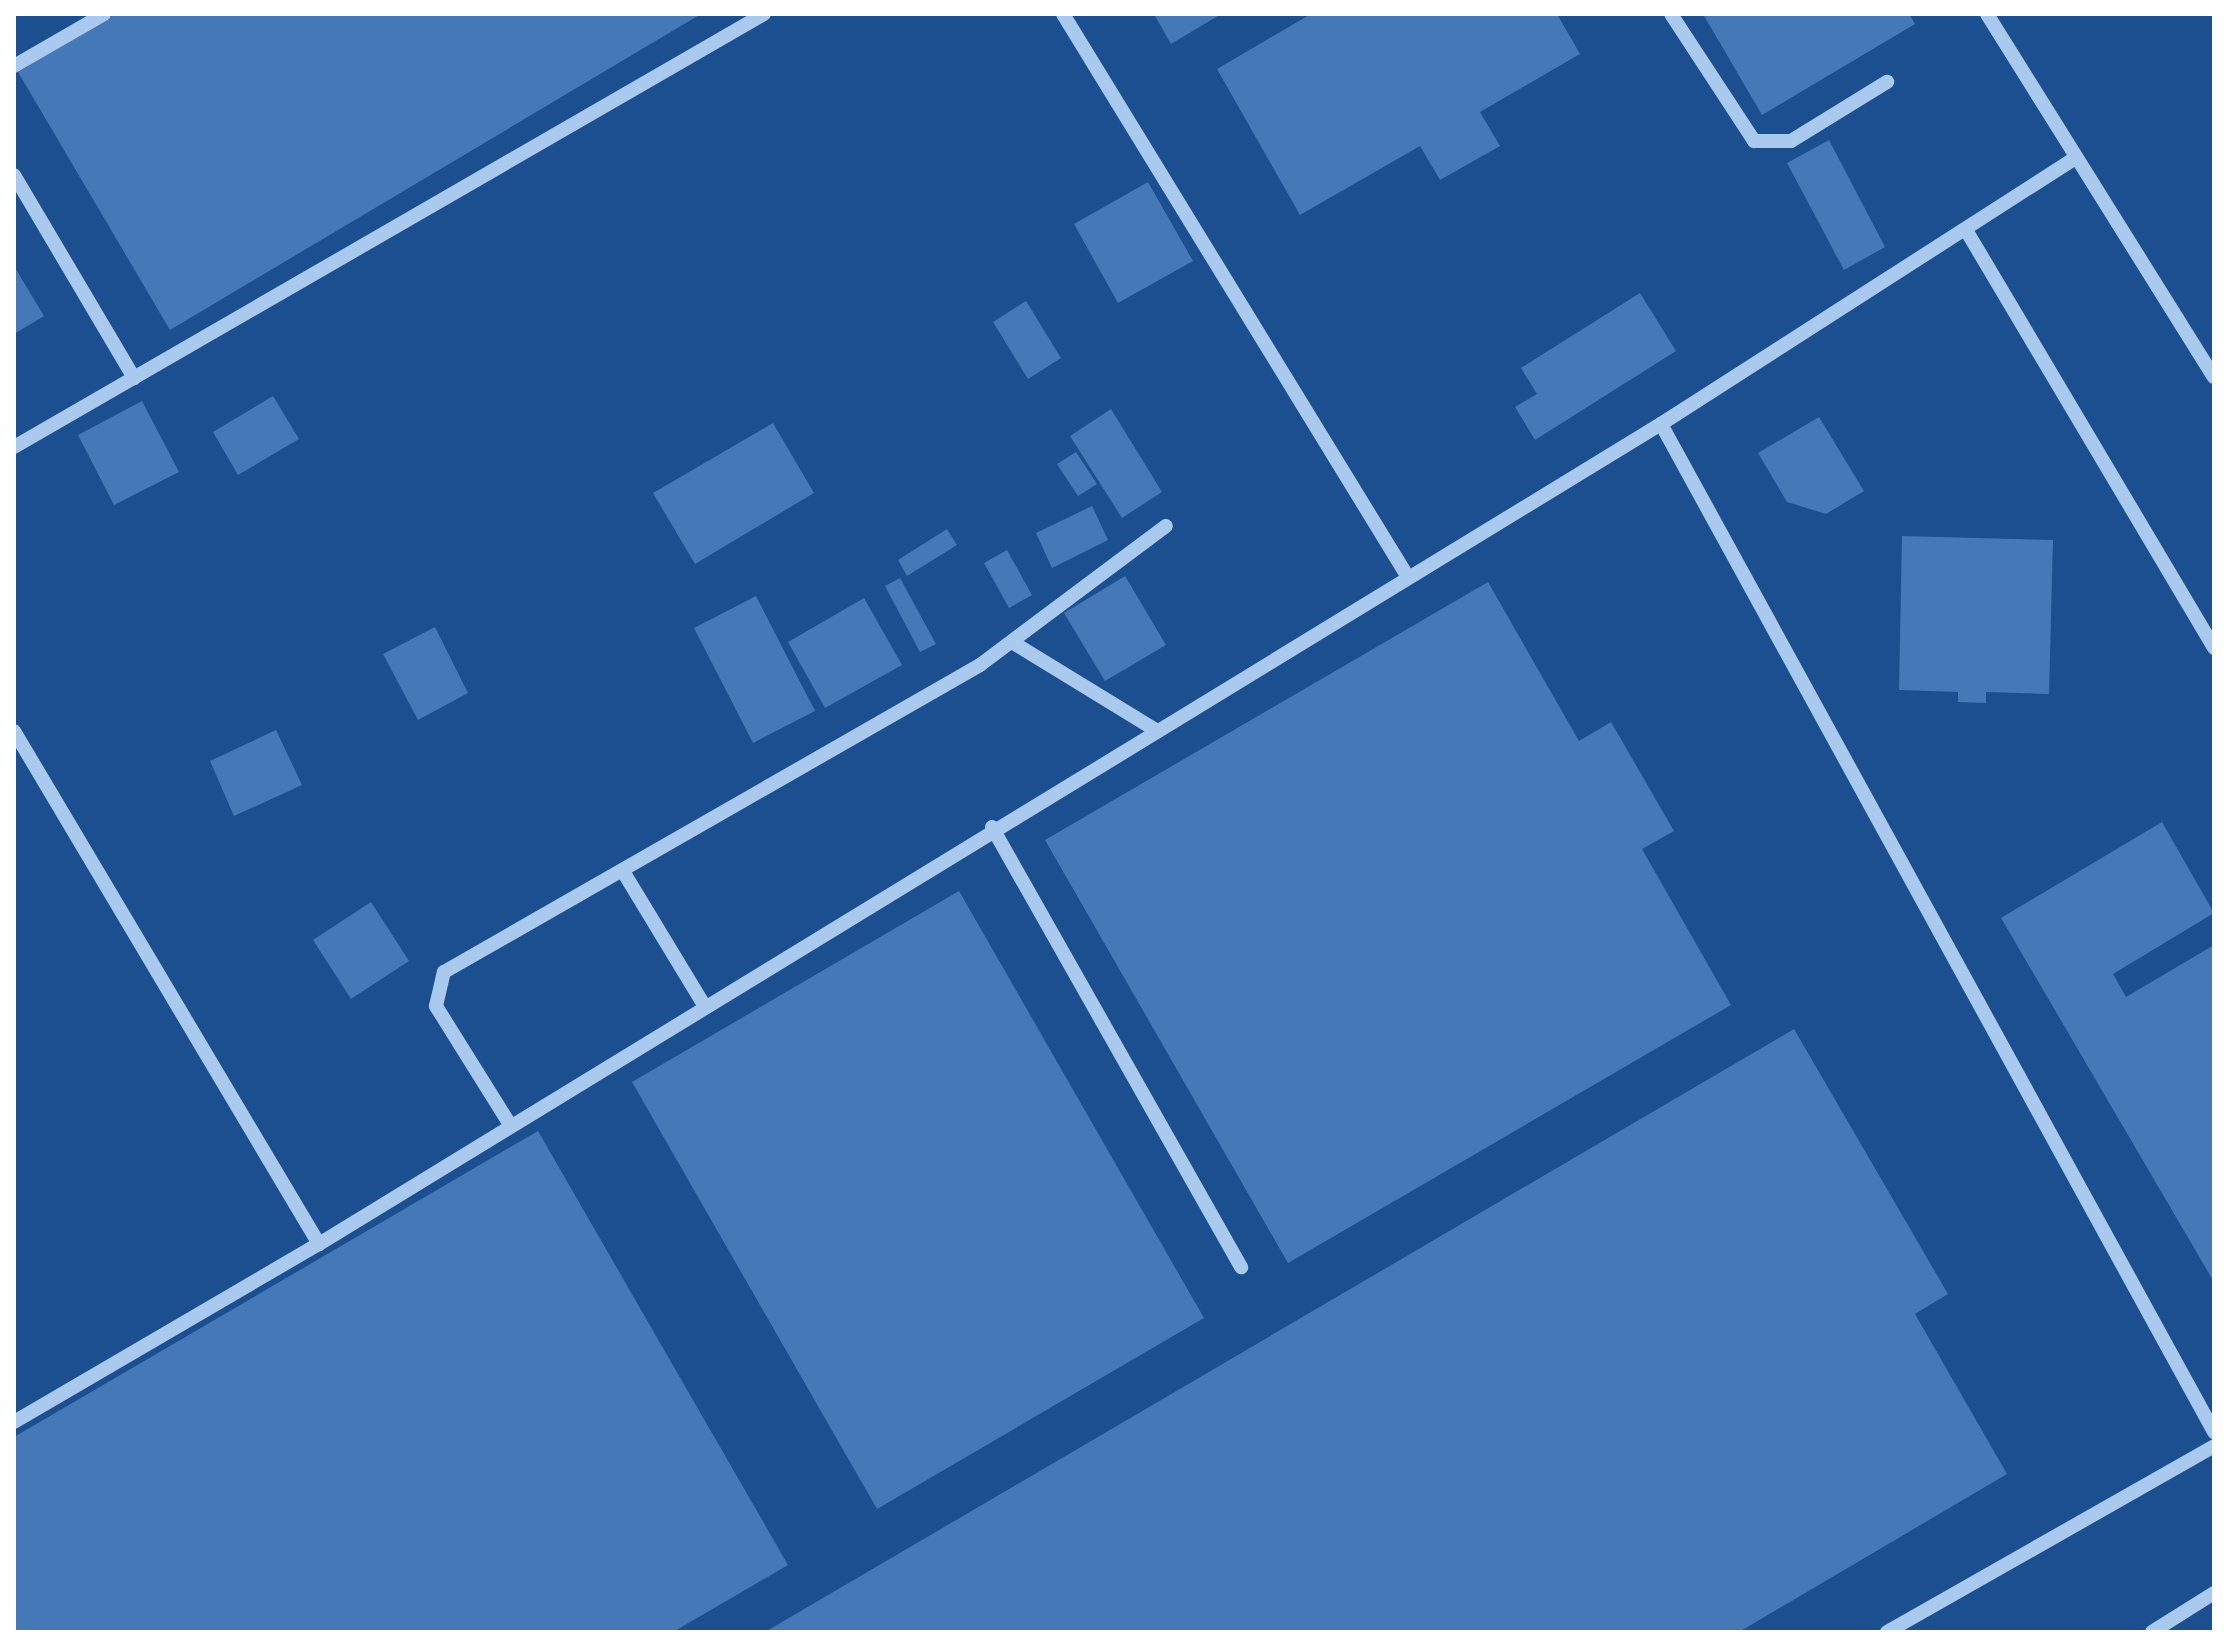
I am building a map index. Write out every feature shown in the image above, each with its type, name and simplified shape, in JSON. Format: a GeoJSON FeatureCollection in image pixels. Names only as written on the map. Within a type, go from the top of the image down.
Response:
{"type":"FeatureCollection","features":[{"type":"Feature","properties":{"kind":"lane"},"geometry":{"type":"LineString","coordinates":[[14,66],[104,14]]}},
{"type":"Feature","properties":{"kind":"lane"},"geometry":{"type":"LineString","coordinates":[[14,447],[764,14]]}},
{"type":"Feature","properties":{"kind":"lane"},"geometry":{"type":"LineString","coordinates":[[1063,14],[1406,574]]}},
{"type":"Feature","properties":{"kind":"lane"},"geometry":{"type":"LineString","coordinates":[[1671,14],[1754,141],[1791,141],[1887,82]]}},
{"type":"Feature","properties":{"kind":"lane"},"geometry":{"type":"LineString","coordinates":[[1987,14],[2074,159],[2214,377]]}},
{"type":"Feature","properties":{"kind":"lane"},"geometry":{"type":"LineString","coordinates":[[14,1422],[319,1244],[509,1123],[1406,574],[1661,424],[2074,159]]}},
{"type":"Feature","properties":{"kind":"lane"},"geometry":{"type":"LineString","coordinates":[[14,175],[134,378]]}},
{"type":"Feature","properties":{"kind":"lane"},"geometry":{"type":"LineString","coordinates":[[1966,230],[2214,648]]}},
{"type":"Feature","properties":{"kind":"lane"},"geometry":{"type":"LineString","coordinates":[[1661,424],[2214,1432]]}},
{"type":"Feature","properties":{"kind":"lane"},"geometry":{"type":"LineString","coordinates":[[509,1123],[436,1006],[439,978],[624,873],[1012,642],[1166,526]]}},
{"type":"Feature","properties":{"kind":"lane"},"geometry":{"type":"LineString","coordinates":[[1012,642],[1154,729]]}},
{"type":"Feature","properties":{"kind":"lane"},"geometry":{"type":"LineString","coordinates":[[14,731],[319,1244]]}},
{"type":"Feature","properties":{"kind":"lane"},"geometry":{"type":"LineString","coordinates":[[992,827],[1241,1267]]}},
{"type":"Feature","properties":{"kind":"lane"},"geometry":{"type":"LineString","coordinates":[[624,873],[704,1005]]}},
{"type":"Feature","properties":{"kind":"lane"},"geometry":{"type":"LineString","coordinates":[[1887,1632],[2214,1446]]}},
{"type":"Feature","properties":{"kind":"lane"},"geometry":{"type":"LineString","coordinates":[[2152,1632],[2214,1593]]}},
{"type":"Feature","properties":{"kind":"building"},"geometry":{"type":"Polygon","coordinates":[[[116,14],[701,14],[170,330],[18,72],[116,14]]]}},
{"type":"Feature","properties":{"kind":"building"},"geometry":{"type":"Polygon","coordinates":[[[1154,14],[1221,14],[1171,44],[1154,14]]]}},
{"type":"Feature","properties":{"kind":"building"},"geometry":{"type":"Polygon","coordinates":[[[1311,14],[1557,14],[1580,54],[1480,112],[1500,146],[1440,180],[1420,146],[1300,215],[1217,69],[1311,14]]]}},
{"type":"Feature","properties":{"kind":"building"},"geometry":{"type":"Polygon","coordinates":[[[1703,14],[1909,14],[1915,24],[1762,115],[1703,14]]]}},
{"type":"Feature","properties":{"kind":"building"},"geometry":{"type":"Polygon","coordinates":[[[1829,140],[1885,247],[1844,270],[1787,163],[1829,140]]]}},
{"type":"Feature","properties":{"kind":"building"},"geometry":{"type":"Polygon","coordinates":[[[1148,182],[1193,261],[1118,303],[1074,224],[1148,182]]]}},
{"type":"Feature","properties":{"kind":"building"},"geometry":{"type":"Polygon","coordinates":[[[14,266],[44,316],[14,334],[14,266]]]}},
{"type":"Feature","properties":{"kind":"building"},"geometry":{"type":"Polygon","coordinates":[[[1640,293],[1676,351],[1535,440],[1515,407],[1537,394],[1521,368],[1640,293]]]}},
{"type":"Feature","properties":{"kind":"building"},"geometry":{"type":"Polygon","coordinates":[[[1026,301],[1061,358],[1028,379],[993,322],[1026,301]]]}},
{"type":"Feature","properties":{"kind":"building"},"geometry":{"type":"Polygon","coordinates":[[[273,396],[299,439],[238,475],[213,432],[273,396]]]}},
{"type":"Feature","properties":{"kind":"building"},"geometry":{"type":"Polygon","coordinates":[[[142,401],[179,472],[114,505],[78,435],[142,401]]]}},
{"type":"Feature","properties":{"kind":"building"},"geometry":{"type":"Polygon","coordinates":[[[1111,409],[1162,492],[1122,518],[1070,436],[1111,409]]]}},
{"type":"Feature","properties":{"kind":"building"},"geometry":{"type":"Polygon","coordinates":[[[1819,417],[1864,491],[1826,514],[1787,502],[1758,453],[1819,417]]]}},
{"type":"Feature","properties":{"kind":"building"},"geometry":{"type":"Polygon","coordinates":[[[773,423],[814,493],[695,564],[653,493],[773,423]]]}},
{"type":"Feature","properties":{"kind":"building"},"geometry":{"type":"Polygon","coordinates":[[[1076,452],[1097,484],[1078,496],[1057,464],[1076,452]]]}},
{"type":"Feature","properties":{"kind":"building"},"geometry":{"type":"Polygon","coordinates":[[[1092,506],[1108,540],[1052,568],[1036,533],[1092,506]]]}},
{"type":"Feature","properties":{"kind":"building"},"geometry":{"type":"Polygon","coordinates":[[[947,529],[957,545],[907,576],[898,560],[947,529]]]}},
{"type":"Feature","properties":{"kind":"building"},"geometry":{"type":"Polygon","coordinates":[[[1902,536],[2053,540],[2049,694],[1986,692],[1986,703],[1958,702],[1958,692],[1899,690],[1902,536]]]}},
{"type":"Feature","properties":{"kind":"building"},"geometry":{"type":"Polygon","coordinates":[[[1007,550],[1032,595],[1009,608],[984,563],[1007,550]]]}},
{"type":"Feature","properties":{"kind":"building"},"geometry":{"type":"Polygon","coordinates":[[[1125,576],[1166,645],[1105,681],[1064,613],[1125,576]]]}},
{"type":"Feature","properties":{"kind":"building"},"geometry":{"type":"Polygon","coordinates":[[[900,578],[936,644],[920,652],[885,586],[900,578]]]}},
{"type":"Feature","properties":{"kind":"building"},"geometry":{"type":"Polygon","coordinates":[[[1488,582],[1579,741],[1611,722],[1674,831],[1642,849],[1731,1005],[1288,1263],[1045,840],[1488,582]]]}},
{"type":"Feature","properties":{"kind":"building"},"geometry":{"type":"Polygon","coordinates":[[[756,596],[815,711],[753,743],[694,628],[756,596]]]}},
{"type":"Feature","properties":{"kind":"building"},"geometry":{"type":"Polygon","coordinates":[[[864,598],[902,665],[825,708],[788,642],[864,598]]]}},
{"type":"Feature","properties":{"kind":"building"},"geometry":{"type":"Polygon","coordinates":[[[435,627],[468,693],[418,720],[383,654],[435,627]]]}},
{"type":"Feature","properties":{"kind":"building"},"geometry":{"type":"Polygon","coordinates":[[[276,730],[302,785],[234,816],[210,761],[276,730]]]}},
{"type":"Feature","properties":{"kind":"building"},"geometry":{"type":"Polygon","coordinates":[[[2162,822],[2214,913],[2113,974],[2126,997],[2214,945],[2214,1282],[2001,918],[2162,822]]]}},
{"type":"Feature","properties":{"kind":"building"},"geometry":{"type":"Polygon","coordinates":[[[959,891],[1204,1318],[877,1509],[632,1082],[959,891]]]}},
{"type":"Feature","properties":{"kind":"building"},"geometry":{"type":"Polygon","coordinates":[[[371,902],[409,961],[351,999],[313,940],[371,902]]]}},
{"type":"Feature","properties":{"kind":"building"},"geometry":{"type":"Polygon","coordinates":[[[1794,1029],[1948,1294],[1915,1314],[2007,1474],[1739,1632],[765,1632],[1794,1029]]]}},
{"type":"Feature","properties":{"kind":"building"},"geometry":{"type":"Polygon","coordinates":[[[538,1131],[788,1565],[673,1632],[14,1632],[14,1437],[538,1131]]]}}]}
